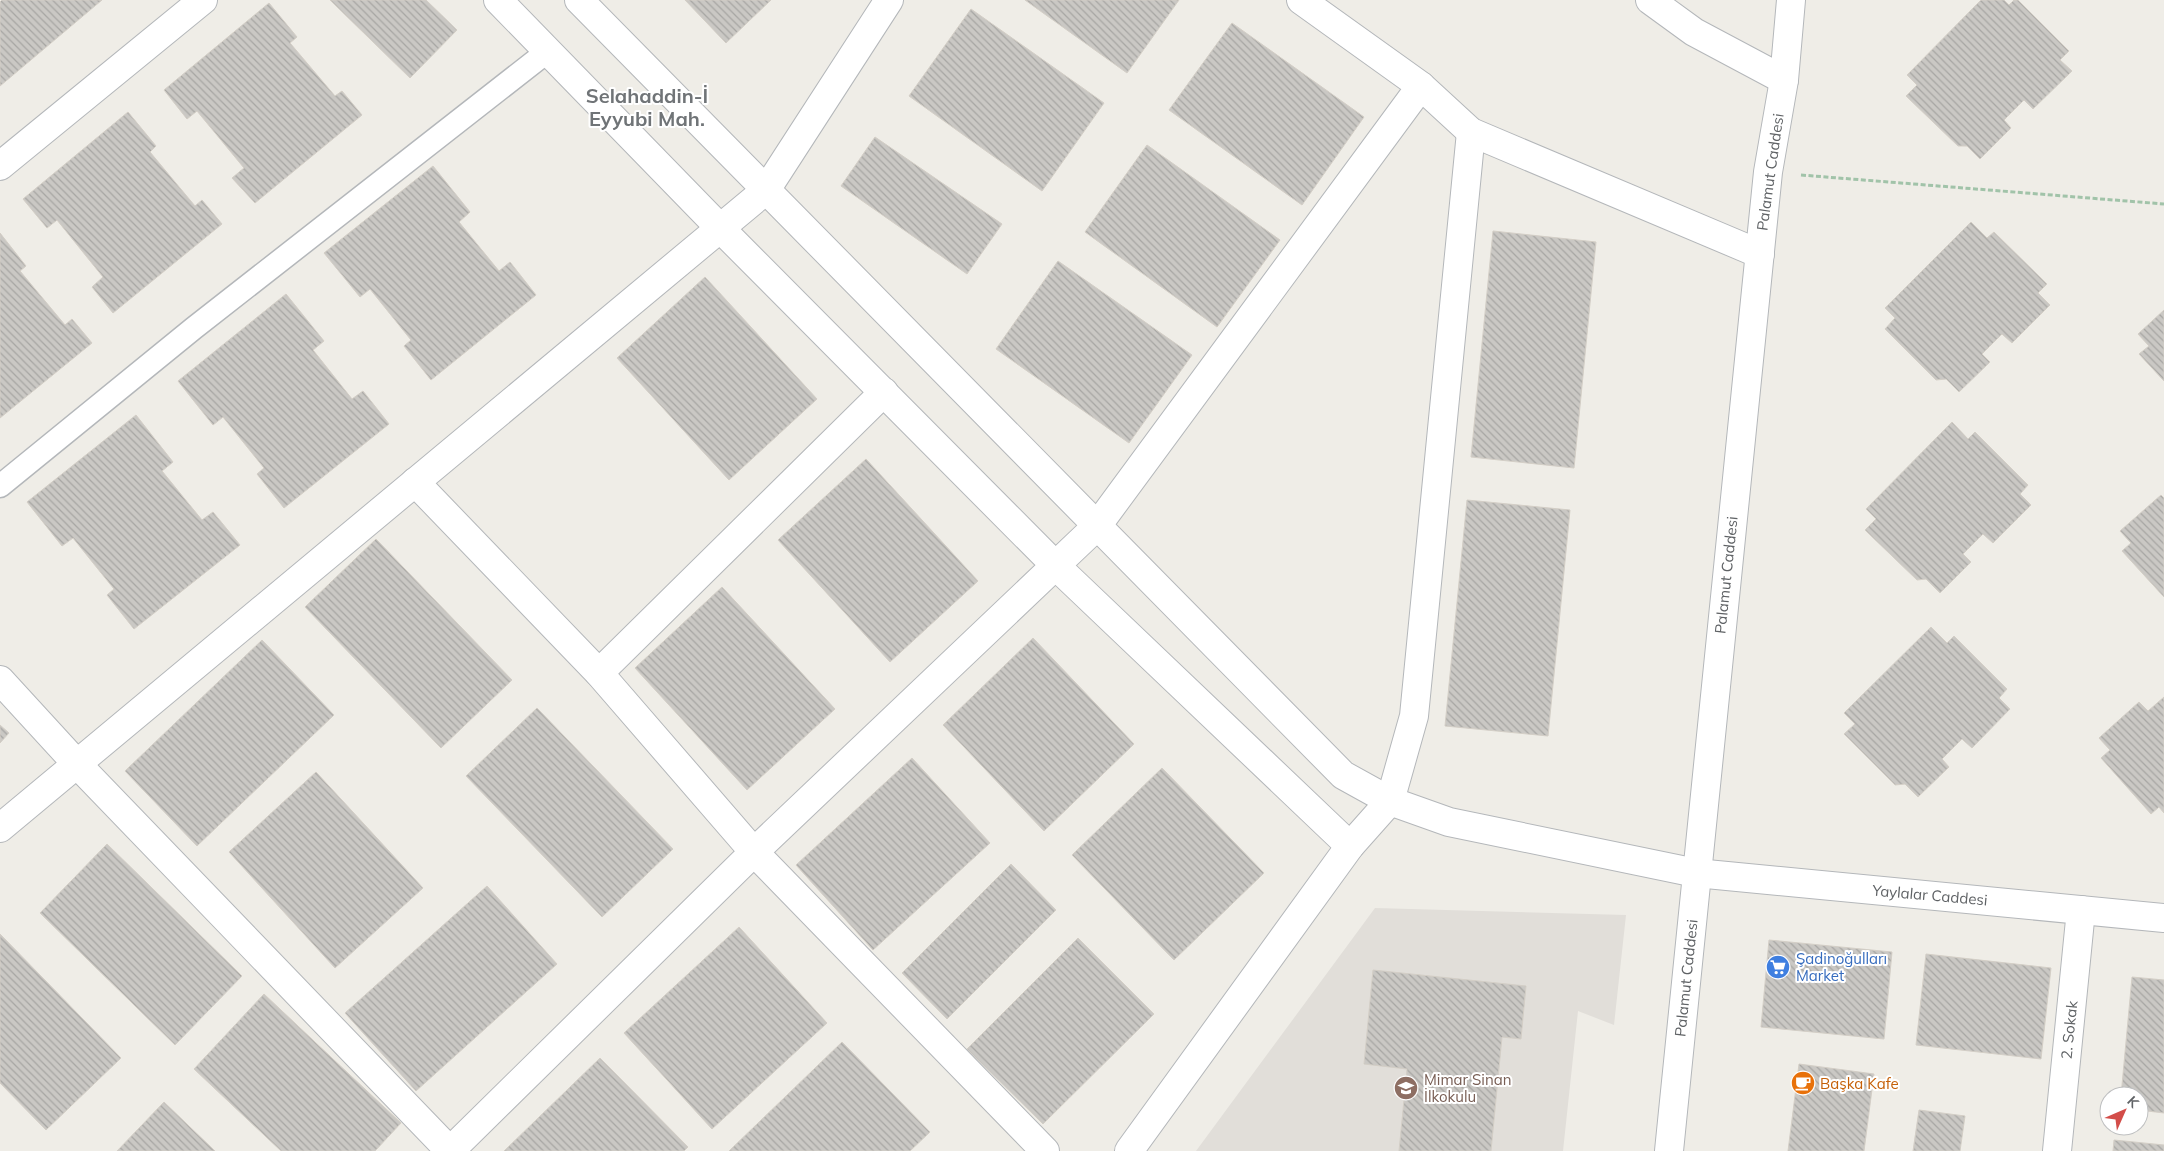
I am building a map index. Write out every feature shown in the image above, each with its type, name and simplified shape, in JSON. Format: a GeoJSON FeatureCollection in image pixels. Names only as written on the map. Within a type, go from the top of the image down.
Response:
{"type":"FeatureCollection","features":[{"type":"Feature","properties":{"kind":"street"},"geometry":{"type":"LineString","coordinates":[[0,166],[203,0]]}},
{"type":"Feature","properties":{"kind":"street"},"geometry":{"type":"LineString","coordinates":[[498,0],[720,228],[1056,566],[1350,846]]}},
{"type":"Feature","properties":{"kind":"street","name":"Yaylalar Caddesi"},"geometry":{"type":"LineString","coordinates":[[579,0],[1343,774],[1390,801],[1449,822],[1696,873],[2164,918]]}},
{"type":"Feature","properties":{"kind":"street"},"geometry":{"type":"LineString","coordinates":[[0,828],[766,190],[889,0]]}},
{"type":"Feature","properties":{"kind":"street"},"geometry":{"type":"LineString","coordinates":[[1301,0],[1421,86],[1471,132],[1760,254]]}},
{"type":"Feature","properties":{"kind":"street"},"geometry":{"type":"LineString","coordinates":[[1650,0],[1694,32],[1784,80]]}},
{"type":"Feature","properties":{"kind":"street","name":"Palamut Caddesi"},"geometry":{"type":"LineString","coordinates":[[1669,1151],[1768,172],[1784,80],[1791,0]]}},
{"type":"Feature","properties":{"kind":"street"},"geometry":{"type":"LineString","coordinates":[[0,680],[77,764],[450,1151],[754,852],[1097,526],[1421,86]]}},
{"type":"Feature","properties":{"kind":"street"},"geometry":{"type":"LineString","coordinates":[[1129,1151],[1350,846],[1390,801],[1414,716],[1471,132]]}},
{"type":"Feature","properties":{"kind":"street"},"geometry":{"type":"LineString","coordinates":[[599,673],[884,392]]}},
{"type":"Feature","properties":{"kind":"street"},"geometry":{"type":"LineString","coordinates":[[415,482],[599,673],[754,852],[1045,1151]]}},
{"type":"Feature","properties":{"kind":"street","name":"2. Sokak"},"geometry":{"type":"LineString","coordinates":[[2057,1151],[2082,910]]}},
{"type":"Feature","properties":{"kind":"lane"},"geometry":{"type":"LineString","coordinates":[[0,486],[194,328],[548,51]]}},
{"type":"Feature","properties":{"kind":"path"},"geometry":{"type":"LineString","coordinates":[[1768,172],[2164,204]]}},
{"type":"Feature","properties":{"kind":"shaded area","name":"Mimar Sinan İlkokulu"},"geometry":{"type":"Polygon","coordinates":[[[1375,908],[1626,915],[1614,1025],[1578,1011],[1563,1151],[1196,1151],[1375,908]]]}},
{"type":"Feature","properties":{"kind":"building"},"geometry":{"type":"Polygon","coordinates":[[[2,0],[102,0],[0,86],[0,2],[2,0]]]}},
{"type":"Feature","properties":{"kind":"building"},"geometry":{"type":"Polygon","coordinates":[[[330,0],[426,0],[457,30],[410,78],[330,0]]]}},
{"type":"Feature","properties":{"kind":"building"},"geometry":{"type":"Polygon","coordinates":[[[685,0],[771,0],[726,43],[685,0]]]}},
{"type":"Feature","properties":{"kind":"building"},"geometry":{"type":"Polygon","coordinates":[[[1025,0],[1179,0],[1127,73],[1025,0]]]}},
{"type":"Feature","properties":{"kind":"building"},"geometry":{"type":"Polygon","coordinates":[[[1981,0],[2004,0],[2009,5],[2014,0],[2018,0],[2069,51],[2060,60],[2072,71],[2033,109],[2024,100],[2004,120],[2011,128],[1980,159],[1967,146],[1958,146],[1906,96],[1917,85],[1907,75],[1981,0]]]}},
{"type":"Feature","properties":{"kind":"building"},"geometry":{"type":"Polygon","coordinates":[[[269,3],[297,37],[290,43],[335,96],[342,91],[362,115],[255,203],[232,178],[244,168],[197,111],[187,119],[164,90],[269,3]]]}},
{"type":"Feature","properties":{"kind":"building"},"geometry":{"type":"Polygon","coordinates":[[[971,9],[1104,103],[1042,191],[909,96],[971,9]]]}},
{"type":"Feature","properties":{"kind":"building"},"geometry":{"type":"Polygon","coordinates":[[[1232,23],[1364,117],[1302,205],[1169,110],[1232,23]]]}},
{"type":"Feature","properties":{"kind":"building"},"geometry":{"type":"Polygon","coordinates":[[[128,112],[156,146],[150,152],[195,206],[202,200],[222,224],[113,313],[92,287],[103,277],[57,220],[47,228],[23,199],[128,112]]]}},
{"type":"Feature","properties":{"kind":"building"},"geometry":{"type":"Polygon","coordinates":[[[875,137],[1002,224],[967,274],[841,186],[875,137]]]}},
{"type":"Feature","properties":{"kind":"building"},"geometry":{"type":"Polygon","coordinates":[[[1147,145],[1280,240],[1217,327],[1085,232],[1147,145]]]}},
{"type":"Feature","properties":{"kind":"building"},"geometry":{"type":"Polygon","coordinates":[[[433,166],[470,212],[459,222],[499,271],[510,262],[536,295],[431,380],[404,346],[411,340],[370,289],[360,297],[324,253],[433,166]]]}},
{"type":"Feature","properties":{"kind":"building"},"geometry":{"type":"Polygon","coordinates":[[[1971,222],[1987,238],[1994,232],[2047,284],[2038,293],[2050,305],[2012,343],[2002,334],[1982,354],[1990,362],[1959,392],[1946,379],[1936,380],[1885,329],[1895,318],[1885,308],[1971,222]]]}},
{"type":"Feature","properties":{"kind":"building"},"geometry":{"type":"Polygon","coordinates":[[[1493,231],[1596,242],[1574,468],[1471,457],[1493,231]]]}},
{"type":"Feature","properties":{"kind":"building"},"geometry":{"type":"Polygon","coordinates":[[[0,233],[26,266],[20,271],[65,325],[72,319],[92,343],[0,418],[0,233]]]}},
{"type":"Feature","properties":{"kind":"building"},"geometry":{"type":"Polygon","coordinates":[[[1058,261],[1192,355],[1129,443],[996,349],[1058,261]]]}},
{"type":"Feature","properties":{"kind":"building"},"geometry":{"type":"Polygon","coordinates":[[[705,277],[817,399],[729,480],[617,358],[705,277]]]}},
{"type":"Feature","properties":{"kind":"building"},"geometry":{"type":"Polygon","coordinates":[[[286,294],[324,341],[313,350],[352,399],[363,391],[389,424],[284,508],[257,474],[264,468],[223,417],[213,425],[178,381],[286,294]]]}},
{"type":"Feature","properties":{"kind":"building"},"geometry":{"type":"Polygon","coordinates":[[[2164,310],[2164,381],[2139,354],[2149,346],[2138,334],[2164,310]]]}},
{"type":"Feature","properties":{"kind":"building"},"geometry":{"type":"Polygon","coordinates":[[[136,415],[173,462],[162,471],[202,520],[213,512],[240,545],[134,629],[107,595],[114,589],[73,538],[62,546],[27,502],[136,415]]]}},
{"type":"Feature","properties":{"kind":"building"},"geometry":{"type":"Polygon","coordinates":[[[1952,422],[1968,439],[1975,432],[2028,485],[2020,494],[2031,505],[1993,543],[1983,534],[1963,554],[1971,562],[1940,593],[1926,579],[1917,580],[1865,530],[1876,519],[1866,509],[1952,422]]]}},
{"type":"Feature","properties":{"kind":"building"},"geometry":{"type":"Polygon","coordinates":[[[866,459],[978,581],[890,662],[778,540],[866,459]]]}},
{"type":"Feature","properties":{"kind":"building"},"geometry":{"type":"Polygon","coordinates":[[[2161,495],[2164,498],[2164,597],[2122,551],[2131,543],[2120,531],[2161,495]]]}},
{"type":"Feature","properties":{"kind":"building"},"geometry":{"type":"Polygon","coordinates":[[[1467,500],[1570,510],[1548,736],[1445,726],[1467,500]]]}},
{"type":"Feature","properties":{"kind":"building"},"geometry":{"type":"Polygon","coordinates":[[[376,539],[512,680],[441,748],[305,607],[376,539]]]}},
{"type":"Feature","properties":{"kind":"building"},"geometry":{"type":"Polygon","coordinates":[[[722,587],[835,709],[747,790],[635,668],[722,587]]]}},
{"type":"Feature","properties":{"kind":"building"},"geometry":{"type":"Polygon","coordinates":[[[1931,627],[1947,643],[1954,636],[2007,689],[1999,698],[2010,709],[1972,748],[1962,739],[1942,759],[1949,767],[1918,797],[1905,784],[1895,785],[1844,734],[1855,724],[1844,713],[1931,627]]]}},
{"type":"Feature","properties":{"kind":"building"},"geometry":{"type":"Polygon","coordinates":[[[1033,638],[1134,744],[1044,831],[943,725],[1033,638]]]}},
{"type":"Feature","properties":{"kind":"building"},"geometry":{"type":"Polygon","coordinates":[[[262,640],[334,715],[197,846],[125,771],[262,640]]]}},
{"type":"Feature","properties":{"kind":"building"},"geometry":{"type":"Polygon","coordinates":[[[2164,697],[2164,813],[2159,807],[2151,814],[2101,758],[2110,750],[2099,738],[2139,702],[2148,711],[2164,697]]]}},
{"type":"Feature","properties":{"kind":"building"},"geometry":{"type":"Polygon","coordinates":[[[537,708],[673,849],[602,917],[466,776],[537,708]]]}},
{"type":"Feature","properties":{"kind":"building"},"geometry":{"type":"Polygon","coordinates":[[[0,725],[9,733],[0,743],[0,725]]]}},
{"type":"Feature","properties":{"kind":"building"},"geometry":{"type":"Polygon","coordinates":[[[912,758],[990,843],[873,950],[796,865],[912,758]]]}},
{"type":"Feature","properties":{"kind":"building"},"geometry":{"type":"Polygon","coordinates":[[[1162,768],[1264,873],[1174,960],[1072,855],[1162,768]]]}},
{"type":"Feature","properties":{"kind":"building"},"geometry":{"type":"Polygon","coordinates":[[[316,772],[423,888],[335,968],[229,852],[316,772]]]}},
{"type":"Feature","properties":{"kind":"building"},"geometry":{"type":"Polygon","coordinates":[[[107,844],[242,976],[175,1045],[40,913],[107,844]]]}},
{"type":"Feature","properties":{"kind":"building"},"geometry":{"type":"Polygon","coordinates":[[[1011,864],[1056,910],[947,1019],[902,973],[1011,864]]]}},
{"type":"Feature","properties":{"kind":"building"},"geometry":{"type":"Polygon","coordinates":[[[487,886],[557,964],[416,1091],[345,1013],[487,886]]]}},
{"type":"Feature","properties":{"kind":"building"},"geometry":{"type":"Polygon","coordinates":[[[739,927],[827,1023],[712,1129],[624,1033],[739,927]]]}},
{"type":"Feature","properties":{"kind":"building"},"geometry":{"type":"Polygon","coordinates":[[[0,934],[121,1058],[46,1130],[0,1083],[0,934]]]}},
{"type":"Feature","properties":{"kind":"building"},"geometry":{"type":"Polygon","coordinates":[[[1078,938],[1154,1014],[1043,1124],[967,1049],[1078,938]]]}},
{"type":"Feature","properties":{"kind":"building"},"geometry":{"type":"Polygon","coordinates":[[[1769,940],[1892,952],[1884,1039],[1761,1027],[1769,940]]]}},
{"type":"Feature","properties":{"kind":"building"},"geometry":{"type":"Polygon","coordinates":[[[1926,954],[2051,968],[2041,1059],[1916,1045],[1926,954]]]}},
{"type":"Feature","properties":{"kind":"building"},"geometry":{"type":"Polygon","coordinates":[[[1373,970],[1526,986],[1521,1039],[1502,1037],[1491,1151],[1399,1151],[1407,1069],[1364,1064],[1373,970]]]}},
{"type":"Feature","properties":{"kind":"building"},"geometry":{"type":"Polygon","coordinates":[[[2132,977],[2164,980],[2164,1113],[2149,1111],[2149,1086],[2122,1086],[2132,977]]]}},
{"type":"Feature","properties":{"kind":"building"},"geometry":{"type":"Polygon","coordinates":[[[264,994],[401,1123],[375,1151],[281,1151],[194,1069],[264,994]]]}},
{"type":"Feature","properties":{"kind":"building"},"geometry":{"type":"Polygon","coordinates":[[[842,1042],[930,1132],[910,1151],[729,1151],[842,1042]]]}},
{"type":"Feature","properties":{"kind":"building"},"geometry":{"type":"Polygon","coordinates":[[[600,1058],[688,1147],[684,1151],[504,1151],[600,1058]]]}},
{"type":"Feature","properties":{"kind":"building"},"geometry":{"type":"Polygon","coordinates":[[[1799,1064],[1874,1074],[1864,1151],[1788,1151],[1799,1064]]]}},
{"type":"Feature","properties":{"kind":"building"},"geometry":{"type":"Polygon","coordinates":[[[164,1102],[215,1151],[117,1151],[164,1102]]]}},
{"type":"Feature","properties":{"kind":"building"},"geometry":{"type":"Polygon","coordinates":[[[1919,1110],[1965,1116],[1960,1151],[1913,1151],[1919,1110]]]}},
{"type":"Feature","properties":{"kind":"building"},"geometry":{"type":"Polygon","coordinates":[[[2114,1140],[2164,1145],[2164,1151],[2113,1151],[2114,1140]]]}},
{"type":"Feature","properties":{"kind":"place","name":"Şadinoğulları Market"},"geometry":{"type":"Point","coordinates":[1778,967]}},
{"type":"Feature","properties":{"kind":"place","name":"Başka Kafe"},"geometry":{"type":"Point","coordinates":[1803,1083]}},
{"type":"Feature","properties":{"kind":"place","name":"Mimar Sinan İlkokulu"},"geometry":{"type":"Point","coordinates":[1406,1088]}},
{"type":"Feature","properties":{"kind":"district","name":"Selahaddin-İ Eyyubi Mah."},"geometry":{"type":"Point","coordinates":[647,106]}}]}
